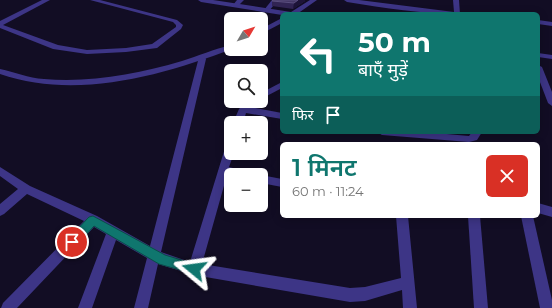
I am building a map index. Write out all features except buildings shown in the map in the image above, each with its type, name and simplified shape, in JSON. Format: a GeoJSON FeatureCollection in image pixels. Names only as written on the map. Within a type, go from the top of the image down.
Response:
{"type":"FeatureCollection","features":[{"type":"Feature","properties":{"kind":"street"},"geometry":{"type":"LineString","coordinates":[[1,23],[47,0]]}},
{"type":"Feature","properties":{"kind":"street"},"geometry":{"type":"LineString","coordinates":[[1,23],[56,47],[87,52],[126,50],[154,46],[179,28],[180,25],[175,21],[93,0]]}},
{"type":"Feature","properties":{"kind":"street"},"geometry":{"type":"LineString","coordinates":[[201,0],[238,3],[280,12]]}},
{"type":"Feature","properties":{"kind":"street"},"geometry":{"type":"LineString","coordinates":[[267,10],[274,0]]}},
{"type":"Feature","properties":{"kind":"street"},"geometry":{"type":"LineString","coordinates":[[295,12],[314,0]]}},
{"type":"Feature","properties":{"kind":"street"},"geometry":{"type":"LineString","coordinates":[[347,0],[391,11],[413,12]]}},
{"type":"Feature","properties":{"kind":"street"},"geometry":{"type":"LineString","coordinates":[[390,0],[391,11]]}},
{"type":"Feature","properties":{"kind":"street"},"geometry":{"type":"LineString","coordinates":[[456,0],[456,12]]}},
{"type":"Feature","properties":{"kind":"street"},"geometry":{"type":"LineString","coordinates":[[268,28],[280,21]]}},
{"type":"Feature","properties":{"kind":"street"},"geometry":{"type":"LineString","coordinates":[[540,22],[552,24]]}},
{"type":"Feature","properties":{"kind":"street"},"geometry":{"type":"LineString","coordinates":[[0,70],[19,78],[35,81],[84,81],[137,74],[175,66],[202,59],[224,50]]}},
{"type":"Feature","properties":{"kind":"street"},"geometry":{"type":"LineString","coordinates":[[540,55],[552,57]]}},
{"type":"Feature","properties":{"kind":"street"},"geometry":{"type":"LineString","coordinates":[[141,308],[202,59]]}},
{"type":"Feature","properties":{"kind":"street"},"geometry":{"type":"LineString","coordinates":[[540,72],[552,103]]}},
{"type":"Feature","properties":{"kind":"street"},"geometry":{"type":"LineString","coordinates":[[268,92],[280,86]]}},
{"type":"Feature","properties":{"kind":"street"},"geometry":{"type":"LineString","coordinates":[[240,116],[243,109],[280,116]]}},
{"type":"Feature","properties":{"kind":"street"},"geometry":{"type":"LineString","coordinates":[[390,134],[401,137],[469,139],[474,138],[476,134]]}},
{"type":"Feature","properties":{"kind":"street"},"geometry":{"type":"LineString","coordinates":[[194,269],[226,160]]}},
{"type":"Feature","properties":{"kind":"street"},"geometry":{"type":"LineString","coordinates":[[0,171],[26,189],[93,220],[153,255],[163,260],[194,269],[350,295],[365,294],[408,282]]}},
{"type":"Feature","properties":{"kind":"street"},"geometry":{"type":"LineString","coordinates":[[268,180],[280,183]]}},
{"type":"Feature","properties":{"kind":"street"},"geometry":{"type":"LineString","coordinates":[[0,211],[26,189]]}},
{"type":"Feature","properties":{"kind":"street"},"geometry":{"type":"LineString","coordinates":[[540,209],[552,212]]}},
{"type":"Feature","properties":{"kind":"street"},"geometry":{"type":"LineString","coordinates":[[402,218],[410,308]]}},
{"type":"Feature","properties":{"kind":"street"},"geometry":{"type":"LineString","coordinates":[[474,218],[481,308]]}},
{"type":"Feature","properties":{"kind":"street"},"geometry":{"type":"LineString","coordinates":[[527,218],[547,308]]}},
{"type":"Feature","properties":{"kind":"street"},"geometry":{"type":"LineString","coordinates":[[8,308],[93,220]]}},
{"type":"Feature","properties":{"kind":"street"},"geometry":{"type":"LineString","coordinates":[[84,308],[113,232]]}},
{"type":"Feature","properties":{"kind":"route"},"geometry":{"type":"LineString","coordinates":[[72,242],[93,220],[163,260],[194,269]]}}]}
